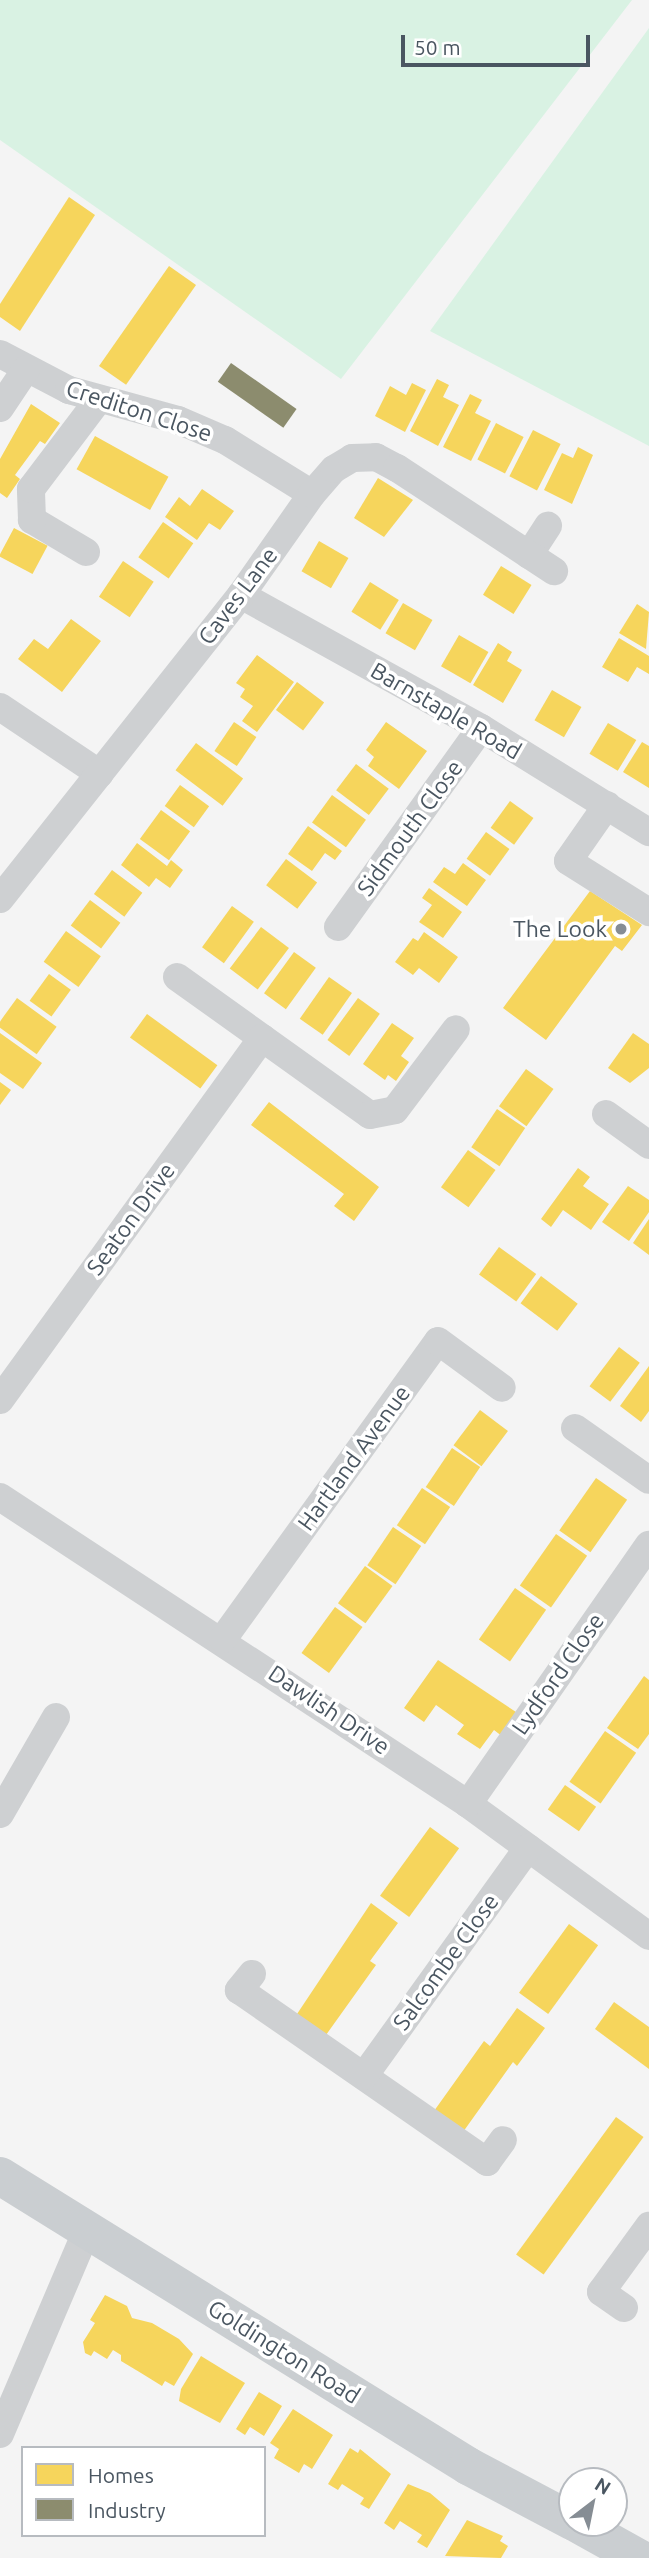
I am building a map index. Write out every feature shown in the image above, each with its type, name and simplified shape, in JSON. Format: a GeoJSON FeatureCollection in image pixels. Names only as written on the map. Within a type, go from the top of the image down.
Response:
{"type":"FeatureCollection","features":[{"type":"Feature","properties":{"kind":"main road","name":"Goldington Road"},"geometry":{"type":"LineString","coordinates":[[0,2176],[468,2466],[558,2514]]}},
{"type":"Feature","properties":{"kind":"main road","name":"Goldington Road"},"geometry":{"type":"LineString","coordinates":[[601,2537],[639,2558]]}},
{"type":"Feature","properties":{"kind":"street","name":"Crediton Close"},"geometry":{"type":"LineString","coordinates":[[0,354],[26,369],[99,399],[178,420],[225,440],[312,495]]}},
{"type":"Feature","properties":{"kind":"street"},"geometry":{"type":"LineString","coordinates":[[0,408],[26,369]]}},
{"type":"Feature","properties":{"kind":"street"},"geometry":{"type":"LineString","coordinates":[[86,552],[33,520],[31,489],[99,399]]}},
{"type":"Feature","properties":{"kind":"street","name":"Caves Lane"},"geometry":{"type":"LineString","coordinates":[[0,899],[241,595],[312,495],[334,469],[352,458],[376,457],[554,571]]}},
{"type":"Feature","properties":{"kind":"street"},"geometry":{"type":"LineString","coordinates":[[529,555],[548,526]]}},
{"type":"Feature","properties":{"kind":"street","name":"Barnstaple Road"},"geometry":{"type":"LineString","coordinates":[[241,595],[481,728],[649,832]]}},
{"type":"Feature","properties":{"kind":"street"},"geometry":{"type":"LineString","coordinates":[[0,707],[100,774]]}},
{"type":"Feature","properties":{"kind":"street","name":"Sidmouth Close"},"geometry":{"type":"LineString","coordinates":[[338,927],[481,728]]}},
{"type":"Feature","properties":{"kind":"street"},"geometry":{"type":"LineString","coordinates":[[607,805],[568,861],[649,912]]}},
{"type":"Feature","properties":{"kind":"street"},"geometry":{"type":"LineString","coordinates":[[177,977],[370,1115],[395,1110],[456,1029]]}},
{"type":"Feature","properties":{"kind":"street","name":"Seaton Drive"},"geometry":{"type":"LineString","coordinates":[[0,1399],[262,1038]]}},
{"type":"Feature","properties":{"kind":"street"},"geometry":{"type":"LineString","coordinates":[[606,1114],[649,1145]]}},
{"type":"Feature","properties":{"kind":"street","name":"Hartland Avenue"},"geometry":{"type":"LineString","coordinates":[[223,1639],[438,1341],[502,1388]]}},
{"type":"Feature","properties":{"kind":"street"},"geometry":{"type":"LineString","coordinates":[[575,1427],[649,1480]]}},
{"type":"Feature","properties":{"kind":"street","name":"Dawlish Drive"},"geometry":{"type":"LineString","coordinates":[[0,1497],[223,1639],[468,1804],[649,1936]]}},
{"type":"Feature","properties":{"kind":"street","name":"Lydford Close"},"geometry":{"type":"LineString","coordinates":[[468,1804],[649,1545]]}},
{"type":"Feature","properties":{"kind":"street"},"geometry":{"type":"LineString","coordinates":[[0,1814],[56,1717]]}},
{"type":"Feature","properties":{"kind":"street","name":"Salcombe Close"},"geometry":{"type":"LineString","coordinates":[[364,2076],[528,1848]]}},
{"type":"Feature","properties":{"kind":"street"},"geometry":{"type":"LineString","coordinates":[[252,1974],[239,1990],[487,2162],[503,2140]]}},
{"type":"Feature","properties":{"kind":"street"},"geometry":{"type":"LineString","coordinates":[[624,2308],[601,2291],[649,2226]]}},
{"type":"Feature","properties":{"kind":"street"},"geometry":{"type":"LineString","coordinates":[[0,2434],[87,2230]]}},
{"type":"Feature","properties":{"kind":"green space"},"geometry":{"type":"Polygon","coordinates":[[[0,0],[632,0],[341,379],[0,140],[0,0]]]}},
{"type":"Feature","properties":{"kind":"green space"},"geometry":{"type":"Polygon","coordinates":[[[649,28],[649,446],[430,331],[649,28]]]}},
{"type":"Feature","properties":{"kind":"building: Homes"},"geometry":{"type":"Polygon","coordinates":[[[69,197],[95,215],[20,331],[0,317],[0,304],[69,197]]]}},
{"type":"Feature","properties":{"kind":"building: Homes"},"geometry":{"type":"Polygon","coordinates":[[[169,266],[196,285],[126,385],[99,366],[169,266]]]}},
{"type":"Feature","properties":{"kind":"building: Homes"},"geometry":{"type":"Polygon","coordinates":[[[437,379],[449,385],[443,397],[459,405],[438,446],[410,431],[437,379]]]}},
{"type":"Feature","properties":{"kind":"building: Homes"},"geometry":{"type":"Polygon","coordinates":[[[412,383],[426,390],[405,432],[375,416],[390,386],[406,395],[412,383]]]}},
{"type":"Feature","properties":{"kind":"building: Homes"},"geometry":{"type":"Polygon","coordinates":[[[470,394],[482,400],[475,413],[491,421],[471,461],[443,447],[470,394]]]}},
{"type":"Feature","properties":{"kind":"building: Homes"},"geometry":{"type":"Polygon","coordinates":[[[31,404],[60,423],[45,444],[40,441],[15,475],[20,479],[7,498],[0,493],[0,459],[31,404]]]}},
{"type":"Feature","properties":{"kind":"building: Homes"},"geometry":{"type":"Polygon","coordinates":[[[496,423],[524,437],[505,474],[477,460],[496,423]]]}},
{"type":"Feature","properties":{"kind":"building: Homes"},"geometry":{"type":"Polygon","coordinates":[[[533,430],[561,444],[537,490],[509,476],[533,430]]]}},
{"type":"Feature","properties":{"kind":"building: Homes"},"geometry":{"type":"Polygon","coordinates":[[[95,436],[168,477],[150,510],[77,469],[95,436]]]}},
{"type":"Feature","properties":{"kind":"building: Homes"},"geometry":{"type":"Polygon","coordinates":[[[578,447],[593,455],[572,504],[544,490],[562,453],[573,458],[578,447]]]}},
{"type":"Feature","properties":{"kind":"building: Homes"},"geometry":{"type":"Polygon","coordinates":[[[378,478],[413,500],[384,537],[354,518],[378,478]]]}},
{"type":"Feature","properties":{"kind":"building: Homes"},"geometry":{"type":"Polygon","coordinates":[[[202,489],[234,511],[220,530],[209,523],[197,540],[165,517],[179,497],[190,506],[202,489]]]}},
{"type":"Feature","properties":{"kind":"building: Homes"},"geometry":{"type":"Polygon","coordinates":[[[163,522],[193,543],[169,578],[138,557],[163,522]]]}},
{"type":"Feature","properties":{"kind":"building: Homes"},"geometry":{"type":"Polygon","coordinates":[[[14,528],[48,546],[33,574],[0,557],[14,528]]]}},
{"type":"Feature","properties":{"kind":"building: Homes"},"geometry":{"type":"Polygon","coordinates":[[[319,541],[348,558],[331,588],[302,571],[319,541]]]}},
{"type":"Feature","properties":{"kind":"building: Homes"},"geometry":{"type":"Polygon","coordinates":[[[123,561],[154,582],[130,617],[99,597],[123,561]]]}},
{"type":"Feature","properties":{"kind":"building: Homes"},"geometry":{"type":"Polygon","coordinates":[[[501,566],[532,585],[514,614],[483,595],[501,566]]]}},
{"type":"Feature","properties":{"kind":"building: Homes"},"geometry":{"type":"Polygon","coordinates":[[[370,582],[399,600],[380,630],[351,612],[370,582]]]}},
{"type":"Feature","properties":{"kind":"building: Homes"},"geometry":{"type":"Polygon","coordinates":[[[403,603],[432,620],[415,650],[386,633],[403,603]]]}},
{"type":"Feature","properties":{"kind":"building: Homes"},"geometry":{"type":"Polygon","coordinates":[[[637,604],[649,612],[646,649],[619,633],[637,604]]]}},
{"type":"Feature","properties":{"kind":"building: Homes"},"geometry":{"type":"Polygon","coordinates":[[[71,619],[101,641],[62,692],[18,659],[34,639],[48,649],[71,619]]]}},
{"type":"Feature","properties":{"kind":"building: Homes"},"geometry":{"type":"Polygon","coordinates":[[[459,635],[488,652],[470,683],[441,666],[459,635]]]}},
{"type":"Feature","properties":{"kind":"building: Homes"},"geometry":{"type":"Polygon","coordinates":[[[619,638],[649,656],[649,674],[637,667],[628,682],[602,667],[619,638]]]}},
{"type":"Feature","properties":{"kind":"building: Homes"},"geometry":{"type":"Polygon","coordinates":[[[498,643],[512,652],[507,661],[522,670],[503,703],[473,685],[498,643]]]}},
{"type":"Feature","properties":{"kind":"building: Homes"},"geometry":{"type":"Polygon","coordinates":[[[257,655],[294,682],[257,732],[242,721],[253,706],[240,697],[245,689],[236,683],[257,655]]]}},
{"type":"Feature","properties":{"kind":"building: Homes"},"geometry":{"type":"Polygon","coordinates":[[[297,682],[324,702],[303,730],[276,710],[297,682]]]}},
{"type":"Feature","properties":{"kind":"building: Homes"},"geometry":{"type":"Polygon","coordinates":[[[552,690],[581,707],[564,737],[534,720],[552,690]]]}},
{"type":"Feature","properties":{"kind":"building: Homes"},"geometry":{"type":"Polygon","coordinates":[[[234,722],[256,737],[237,766],[214,751],[234,722]]]}},
{"type":"Feature","properties":{"kind":"building: Homes"},"geometry":{"type":"Polygon","coordinates":[[[386,722],[427,751],[399,789],[368,766],[374,757],[366,750],[386,722]]]}},
{"type":"Feature","properties":{"kind":"building: Homes"},"geometry":{"type":"Polygon","coordinates":[[[608,723],[636,740],[618,771],[589,754],[608,723]]]}},
{"type":"Feature","properties":{"kind":"building: Homes"},"geometry":{"type":"Polygon","coordinates":[[[642,742],[649,746],[649,788],[623,772],[642,742]]]}},
{"type":"Feature","properties":{"kind":"building: Homes"},"geometry":{"type":"Polygon","coordinates":[[[196,743],[243,779],[223,806],[176,770],[196,743]]]}},
{"type":"Feature","properties":{"kind":"building: Homes"},"geometry":{"type":"Polygon","coordinates":[[[356,764],[389,789],[369,815],[336,790],[356,764]]]}},
{"type":"Feature","properties":{"kind":"building: Homes"},"geometry":{"type":"Polygon","coordinates":[[[180,785],[209,806],[194,827],[165,806],[180,785]]]}},
{"type":"Feature","properties":{"kind":"building: Homes"},"geometry":{"type":"Polygon","coordinates":[[[332,795],[366,820],[346,847],[312,823],[332,795]]]}},
{"type":"Feature","properties":{"kind":"building: Homes"},"geometry":{"type":"Polygon","coordinates":[[[510,801],[533,818],[514,845],[491,828],[510,801]]]}},
{"type":"Feature","properties":{"kind":"building: Homes"},"geometry":{"type":"Polygon","coordinates":[[[161,810],[190,831],[169,860],[140,839],[161,810]]]}},
{"type":"Feature","properties":{"kind":"building: Homes"},"geometry":{"type":"Polygon","coordinates":[[[308,826],[342,851],[335,860],[325,853],[312,871],[288,854],[308,826]]]}},
{"type":"Feature","properties":{"kind":"building: Homes"},"geometry":{"type":"Polygon","coordinates":[[[486,832],[509,849],[490,876],[467,859],[486,832]]]}},
{"type":"Feature","properties":{"kind":"building: Homes"},"geometry":{"type":"Polygon","coordinates":[[[137,843],[167,866],[171,860],[183,870],[170,888],[156,878],[149,887],[121,865],[137,843]]]}},
{"type":"Feature","properties":{"kind":"building: Homes"},"geometry":{"type":"Polygon","coordinates":[[[286,859],[317,882],[297,909],[266,885],[286,859]]]}},
{"type":"Feature","properties":{"kind":"building: Homes"},"geometry":{"type":"Polygon","coordinates":[[[463,863],[486,880],[467,906],[433,882],[444,867],[455,874],[463,863]]]}},
{"type":"Feature","properties":{"kind":"building: Homes"},"geometry":{"type":"Polygon","coordinates":[[[112,870],[142,893],[124,917],[94,894],[112,870]]]}},
{"type":"Feature","properties":{"kind":"building: Homes"},"geometry":{"type":"Polygon","coordinates":[[[429,888],[462,912],[443,938],[419,922],[432,905],[422,898],[429,888]]]}},
{"type":"Feature","properties":{"kind":"building: Homes"},"geometry":{"type":"Polygon","coordinates":[[[590,891],[642,925],[622,951],[615,946],[546,1040],[503,1008],[590,891]]]}},
{"type":"Feature","properties":{"kind":"building: Homes"},"geometry":{"type":"Polygon","coordinates":[[[90,900],[120,923],[101,948],[71,926],[90,900]]]}},
{"type":"Feature","properties":{"kind":"building: Homes"},"geometry":{"type":"Polygon","coordinates":[[[232,906],[254,922],[224,963],[202,947],[232,906]]]}},
{"type":"Feature","properties":{"kind":"building: Homes"},"geometry":{"type":"Polygon","coordinates":[[[261,927],[289,948],[258,990],[230,969],[261,927]]]}},
{"type":"Feature","properties":{"kind":"building: Homes"},"geometry":{"type":"Polygon","coordinates":[[[66,931],[101,956],[78,987],[44,962],[66,931]]]}},
{"type":"Feature","properties":{"kind":"building: Homes"},"geometry":{"type":"Polygon","coordinates":[[[424,932],[458,957],[439,983],[419,968],[413,975],[395,962],[413,938],[418,941],[424,932]]]}},
{"type":"Feature","properties":{"kind":"building: Homes"},"geometry":{"type":"Polygon","coordinates":[[[294,952],[316,968],[286,1009],[264,993],[294,952]]]}},
{"type":"Feature","properties":{"kind":"building: Homes"},"geometry":{"type":"Polygon","coordinates":[[[49,974],[71,990],[51,1017],[30,1001],[49,974]]]}},
{"type":"Feature","properties":{"kind":"building: Homes"},"geometry":{"type":"Polygon","coordinates":[[[329,977],[352,993],[323,1035],[300,1019],[329,977]]]}},
{"type":"Feature","properties":{"kind":"building: Homes"},"geometry":{"type":"Polygon","coordinates":[[[17,998],[57,1027],[37,1054],[0,1028],[0,1021],[17,998]]]}},
{"type":"Feature","properties":{"kind":"building: Homes"},"geometry":{"type":"Polygon","coordinates":[[[358,998],[380,1014],[349,1056],[327,1040],[358,998]]]}},
{"type":"Feature","properties":{"kind":"building: Homes"},"geometry":{"type":"Polygon","coordinates":[[[147,1014],[217,1065],[200,1089],[130,1037],[147,1014]]]}},
{"type":"Feature","properties":{"kind":"building: Homes"},"geometry":{"type":"Polygon","coordinates":[[[392,1023],[414,1038],[401,1056],[409,1062],[396,1081],[388,1075],[385,1080],[363,1064],[392,1023]]]}},
{"type":"Feature","properties":{"kind":"building: Homes"},"geometry":{"type":"Polygon","coordinates":[[[0,1033],[42,1063],[23,1089],[0,1073],[0,1033]]]}},
{"type":"Feature","properties":{"kind":"building: Homes"},"geometry":{"type":"Polygon","coordinates":[[[633,1033],[649,1044],[649,1068],[630,1083],[608,1068],[633,1033]]]}},
{"type":"Feature","properties":{"kind":"building: Homes"},"geometry":{"type":"Polygon","coordinates":[[[526,1069],[554,1089],[526,1126],[499,1106],[526,1069]]]}},
{"type":"Feature","properties":{"kind":"building: Homes"},"geometry":{"type":"Polygon","coordinates":[[[0,1082],[11,1090],[0,1105],[0,1082]]]}},
{"type":"Feature","properties":{"kind":"building: Homes"},"geometry":{"type":"Polygon","coordinates":[[[269,1102],[379,1187],[354,1221],[334,1206],[344,1194],[251,1125],[269,1102]]]}},
{"type":"Feature","properties":{"kind":"building: Homes"},"geometry":{"type":"Polygon","coordinates":[[[497,1109],[525,1128],[499,1166],[471,1147],[497,1109]]]}},
{"type":"Feature","properties":{"kind":"building: Homes"},"geometry":{"type":"Polygon","coordinates":[[[468,1150],[496,1170],[468,1207],[441,1187],[468,1150]]]}},
{"type":"Feature","properties":{"kind":"building: Homes"},"geometry":{"type":"Polygon","coordinates":[[[578,1168],[590,1177],[583,1186],[609,1204],[591,1230],[563,1210],[551,1227],[541,1219],[578,1168]]]}},
{"type":"Feature","properties":{"kind":"building: Homes"},"geometry":{"type":"Polygon","coordinates":[[[628,1186],[649,1200],[649,1212],[629,1241],[602,1222],[628,1186]]]}},
{"type":"Feature","properties":{"kind":"building: Homes"},"geometry":{"type":"Polygon","coordinates":[[[649,1219],[649,1255],[633,1243],[649,1219]]]}},
{"type":"Feature","properties":{"kind":"building: Homes"},"geometry":{"type":"Polygon","coordinates":[[[499,1247],[536,1274],[516,1302],[479,1275],[499,1247]]]}},
{"type":"Feature","properties":{"kind":"building: Homes"},"geometry":{"type":"Polygon","coordinates":[[[541,1276],[578,1304],[557,1331],[521,1303],[541,1276]]]}},
{"type":"Feature","properties":{"kind":"building: Homes"},"geometry":{"type":"Polygon","coordinates":[[[619,1347],[640,1363],[610,1402],[590,1386],[619,1347]]]}},
{"type":"Feature","properties":{"kind":"building: Homes"},"geometry":{"type":"Polygon","coordinates":[[[649,1366],[649,1411],[641,1422],[620,1406],[649,1366]]]}},
{"type":"Feature","properties":{"kind":"building: Homes"},"geometry":{"type":"Polygon","coordinates":[[[480,1410],[508,1431],[481,1466],[454,1445],[480,1410]]]}},
{"type":"Feature","properties":{"kind":"building: Homes"},"geometry":{"type":"Polygon","coordinates":[[[452,1448],[480,1467],[454,1506],[426,1487],[452,1448]]]}},
{"type":"Feature","properties":{"kind":"building: Homes"},"geometry":{"type":"Polygon","coordinates":[[[596,1478],[627,1500],[590,1552],[559,1530],[596,1478]]]}},
{"type":"Feature","properties":{"kind":"building: Homes"},"geometry":{"type":"Polygon","coordinates":[[[422,1488],[450,1507],[425,1544],[397,1525],[422,1488]]]}},
{"type":"Feature","properties":{"kind":"building: Homes"},"geometry":{"type":"Polygon","coordinates":[[[393,1527],[421,1546],[395,1584],[367,1565],[393,1527]]]}},
{"type":"Feature","properties":{"kind":"building: Homes"},"geometry":{"type":"Polygon","coordinates":[[[556,1534],[587,1556],[551,1607],[520,1586],[556,1534]]]}},
{"type":"Feature","properties":{"kind":"building: Homes"},"geometry":{"type":"Polygon","coordinates":[[[365,1566],[393,1586],[365,1623],[338,1603],[365,1566]]]}},
{"type":"Feature","properties":{"kind":"building: Homes"},"geometry":{"type":"Polygon","coordinates":[[[515,1588],[546,1610],[510,1661],[479,1640],[515,1588]]]}},
{"type":"Feature","properties":{"kind":"building: Homes"},"geometry":{"type":"Polygon","coordinates":[[[335,1607],[363,1627],[329,1673],[301,1653],[335,1607]]]}},
{"type":"Feature","properties":{"kind":"building: Homes"},"geometry":{"type":"Polygon","coordinates":[[[438,1660],[519,1714],[503,1737],[494,1730],[480,1749],[457,1734],[464,1725],[436,1705],[424,1722],[404,1708],[438,1660]]]}},
{"type":"Feature","properties":{"kind":"building: Homes"},"geometry":{"type":"Polygon","coordinates":[[[644,1676],[649,1680],[649,1734],[638,1749],[607,1728],[644,1676]]]}},
{"type":"Feature","properties":{"kind":"building: Homes"},"geometry":{"type":"Polygon","coordinates":[[[605,1731],[636,1753],[601,1804],[569,1782],[605,1731]]]}},
{"type":"Feature","properties":{"kind":"building: Homes"},"geometry":{"type":"Polygon","coordinates":[[[565,1785],[596,1807],[579,1831],[548,1810],[565,1785]]]}},
{"type":"Feature","properties":{"kind":"building: Homes"},"geometry":{"type":"Polygon","coordinates":[[[430,1827],[459,1848],[409,1917],[380,1896],[430,1827]]]}},
{"type":"Feature","properties":{"kind":"building: Homes"},"geometry":{"type":"Polygon","coordinates":[[[371,1903],[398,1923],[370,1961],[376,1965],[326,2035],[297,2014],[371,1903]]]}},
{"type":"Feature","properties":{"kind":"building: Homes"},"geometry":{"type":"Polygon","coordinates":[[[569,1924],[598,1945],[548,2014],[519,1993],[569,1924]]]}},
{"type":"Feature","properties":{"kind":"building: Homes"},"geometry":{"type":"Polygon","coordinates":[[[614,2002],[649,2027],[649,2069],[595,2029],[614,2002]]]}},
{"type":"Feature","properties":{"kind":"building: Homes"},"geometry":{"type":"Polygon","coordinates":[[[517,2008],[545,2028],[517,2066],[513,2062],[463,2132],[434,2111],[484,2041],[490,2046],[517,2008]]]}},
{"type":"Feature","properties":{"kind":"building: Homes"},"geometry":{"type":"Polygon","coordinates":[[[616,2117],[644,2137],[544,2275],[516,2255],[616,2117]]]}},
{"type":"Feature","properties":{"kind":"building: Homes"},"geometry":{"type":"Polygon","coordinates":[[[105,2295],[127,2306],[132,2318],[152,2323],[179,2339],[193,2354],[174,2386],[165,2381],[162,2386],[121,2361],[121,2355],[113,2350],[107,2359],[94,2351],[91,2356],[85,2353],[83,2342],[95,2323],[90,2320],[105,2295]]]}},
{"type":"Feature","properties":{"kind":"building: Homes"},"geometry":{"type":"Polygon","coordinates":[[[201,2356],[245,2383],[220,2423],[179,2401],[181,2389],[201,2356]]]}},
{"type":"Feature","properties":{"kind":"building: Homes"},"geometry":{"type":"Polygon","coordinates":[[[259,2392],[282,2406],[264,2436],[250,2427],[245,2435],[236,2429],[259,2392]]]}},
{"type":"Feature","properties":{"kind":"building: Homes"},"geometry":{"type":"Polygon","coordinates":[[[293,2409],[333,2435],[312,2469],[304,2464],[299,2473],[274,2458],[279,2449],[270,2443],[293,2409]]]}},
{"type":"Feature","properties":{"kind":"building: Homes"},"geometry":{"type":"Polygon","coordinates":[[[350,2448],[358,2453],[360,2449],[391,2474],[369,2509],[360,2504],[364,2498],[342,2484],[338,2490],[328,2484],[350,2448]]]}},
{"type":"Feature","properties":{"kind":"building: Homes"},"geometry":{"type":"Polygon","coordinates":[[[408,2484],[430,2493],[450,2510],[427,2548],[417,2542],[422,2535],[400,2521],[394,2530],[384,2523],[408,2484]]]}},
{"type":"Feature","properties":{"kind":"building: Homes"},"geometry":{"type":"Polygon","coordinates":[[[467,2520],[503,2536],[500,2541],[508,2546],[501,2558],[445,2556],[467,2520]]]}},
{"type":"Feature","properties":{"kind":"building: Industry"},"geometry":{"type":"Polygon","coordinates":[[[231,363],[297,409],[283,428],[218,382],[231,363]]]}},
{"type":"Feature","properties":{"kind":"place","name":"The Look"},"geometry":{"type":"Point","coordinates":[621,929]}}]}
